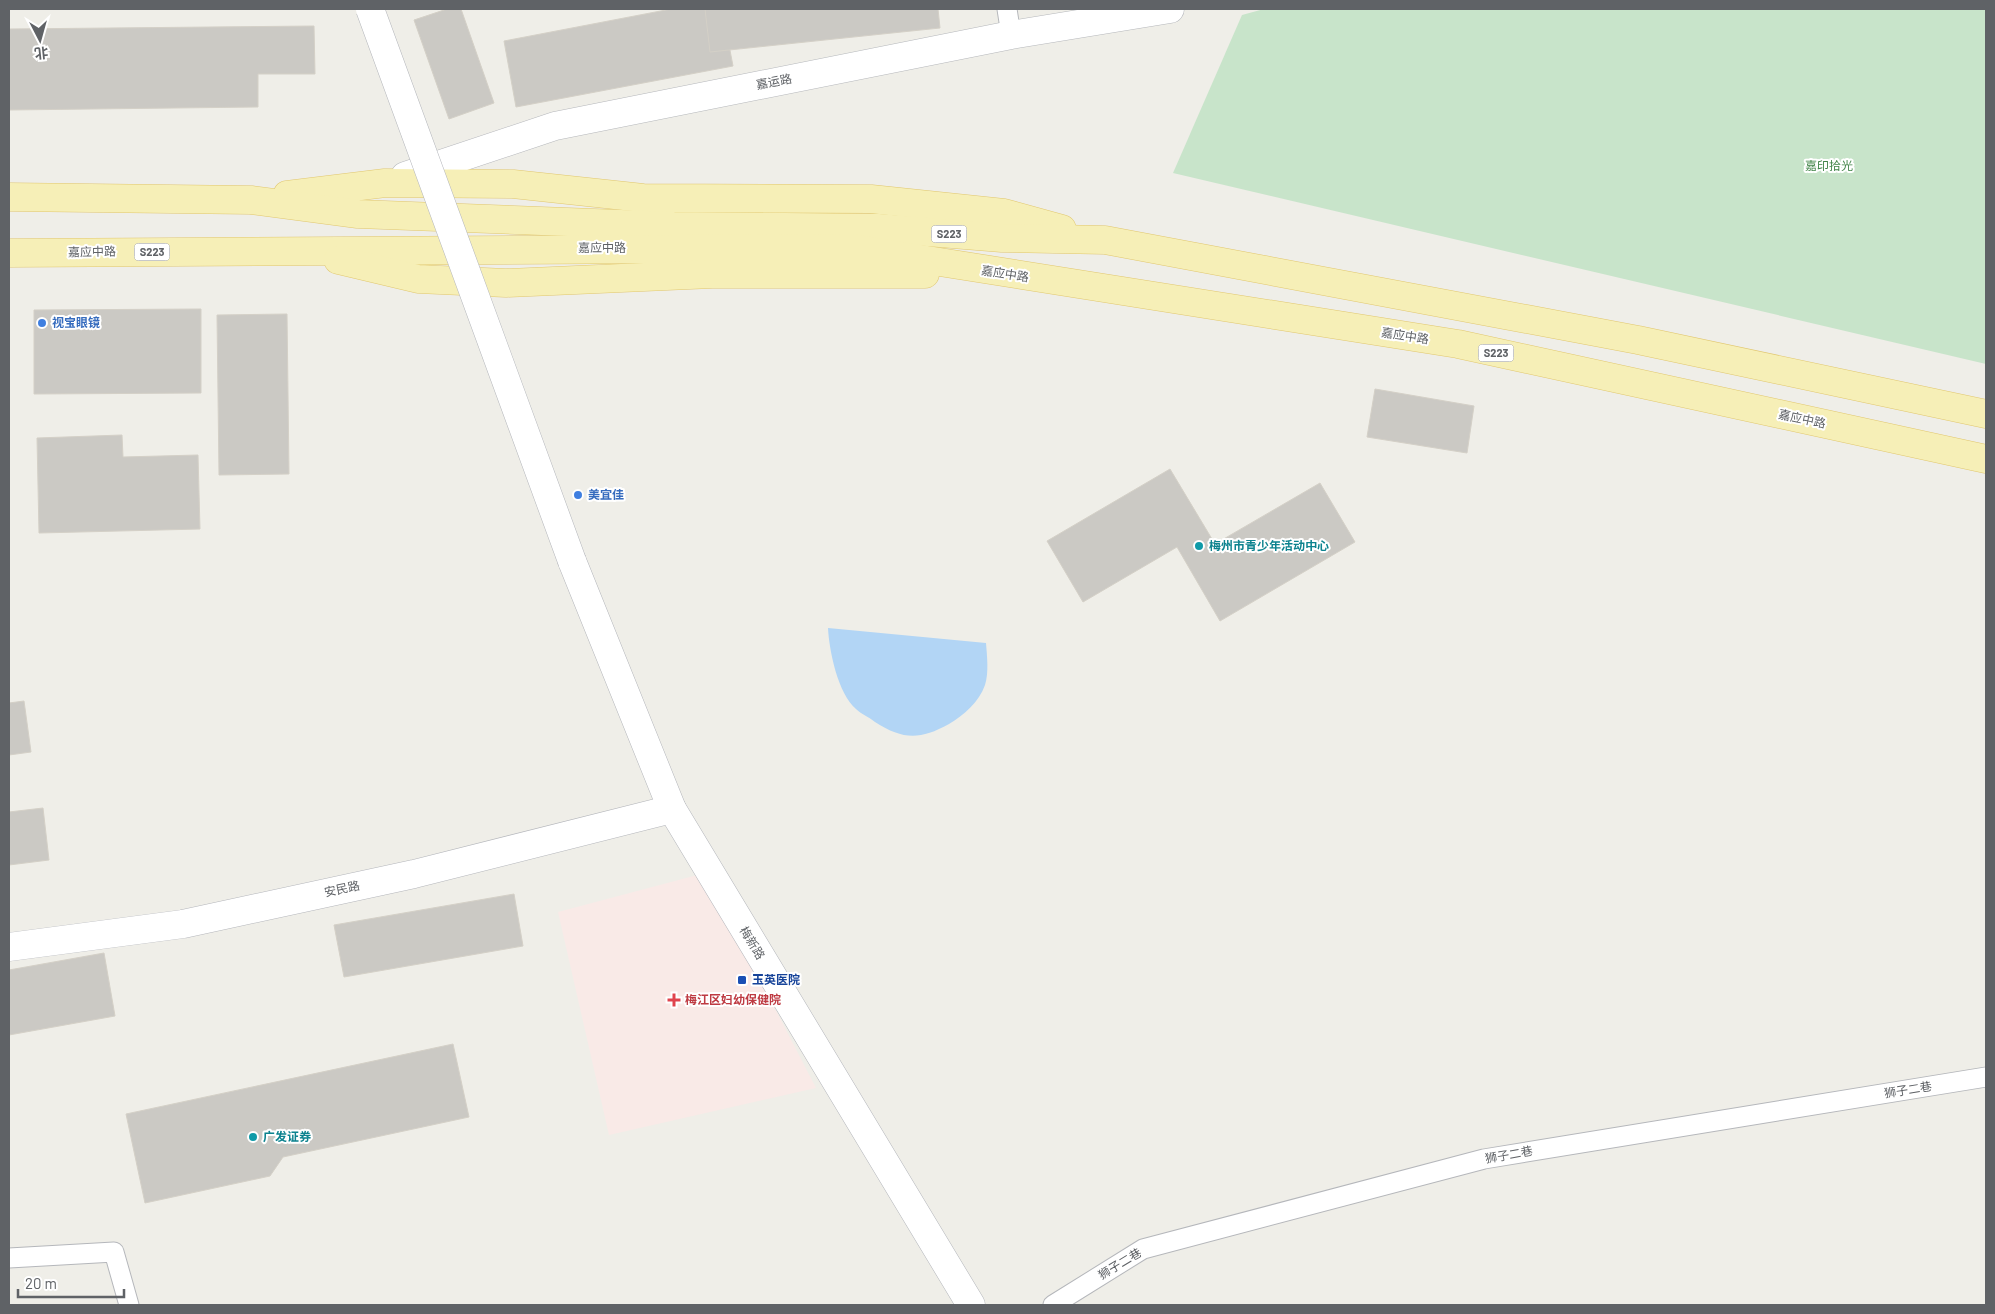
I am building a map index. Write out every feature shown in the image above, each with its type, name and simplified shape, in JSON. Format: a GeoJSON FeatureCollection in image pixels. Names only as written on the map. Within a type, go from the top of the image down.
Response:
{"type":"FeatureCollection","features":[{"type":"Feature","properties":{"kind":"main road"},"geometry":{"type":"LineString","coordinates":[[251,200],[385,182],[513,184],[643,198],[871,199],[1004,213],[1105,240]]}},
{"type":"Feature","properties":{"kind":"main road","name":"嘉应中路"},"geometry":{"type":"LineString","coordinates":[[9,197],[251,200],[358,214],[674,226],[878,228],[1002,238],[1105,240],[1638,340],[1986,414]]}},
{"type":"Feature","properties":{"kind":"main road","name":"嘉应中路"},"geometry":{"type":"LineString","coordinates":[[9,253],[295,250],[418,279],[506,283],[712,274],[1001,273],[1458,344],[1986,459]]}},
{"type":"Feature","properties":{"kind":"street","name":"梅新路"},"geometry":{"type":"LineString","coordinates":[[370,9],[572,561],[672,809],[971,1305]]}},
{"type":"Feature","properties":{"kind":"street","name":"嘉运路"},"geometry":{"type":"LineString","coordinates":[[385,182],[555,126],[1009,22],[1170,9]]}},
{"type":"Feature","properties":{"kind":"street","name":"安民路"},"geometry":{"type":"LineString","coordinates":[[9,947],[193,922],[414,874],[672,809]]}},
{"type":"Feature","properties":{"kind":"lane","name":"狮子二巷"},"geometry":{"type":"LineString","coordinates":[[1053,1305],[1143,1249],[1484,1159],[1986,1077]]}},
{"type":"Feature","properties":{"kind":"lane"},"geometry":{"type":"LineString","coordinates":[[9,1258],[114,1252],[129,1305]]}},
{"type":"Feature","properties":{"kind":"shaded area","name":"梅江区妇幼保健院"},"geometry":{"type":"Polygon","coordinates":[[[705,873],[816,1088],[609,1135],[558,912],[705,873]]]}},
{"type":"Feature","properties":{"kind":"green space","name":"嘉印拾光"},"geometry":{"type":"Polygon","coordinates":[[[1264,9],[1986,9],[1986,364],[1173,173],[1242,15],[1264,9]]]}},
{"type":"Feature","properties":{"kind":"water"},"geometry":{"type":"Polygon","coordinates":[[[828,628],[986,643],[987,670],[985,685],[979,697],[970,708],[949,724],[920,735],[903,735],[894,732],[856,709],[844,693],[839,683],[830,648],[828,628]]]}},
{"type":"Feature","properties":{"kind":"building"},"geometry":{"type":"Polygon","coordinates":[[[447,9],[461,9],[494,103],[449,119],[414,20],[447,9]]]}},
{"type":"Feature","properties":{"kind":"building"},"geometry":{"type":"Polygon","coordinates":[[[671,9],[722,9],[733,66],[516,107],[504,41],[671,9]]]}},
{"type":"Feature","properties":{"kind":"building"},"geometry":{"type":"Polygon","coordinates":[[[705,9],[938,9],[940,28],[710,52],[705,9]]]}},
{"type":"Feature","properties":{"kind":"building"},"geometry":{"type":"Polygon","coordinates":[[[314,26],[315,74],[258,74],[258,107],[9,110],[9,29],[314,26]]]}},
{"type":"Feature","properties":{"kind":"building"},"geometry":{"type":"Polygon","coordinates":[[[201,309],[201,393],[34,394],[34,310],[201,309]]]}},
{"type":"Feature","properties":{"kind":"building"},"geometry":{"type":"Polygon","coordinates":[[[287,314],[289,474],[219,475],[217,315],[287,314]]]}},
{"type":"Feature","properties":{"kind":"building"},"geometry":{"type":"Polygon","coordinates":[[[1375,389],[1474,406],[1467,453],[1367,437],[1375,389]]]}},
{"type":"Feature","properties":{"kind":"building"},"geometry":{"type":"Polygon","coordinates":[[[122,435],[123,457],[198,455],[200,529],[39,533],[37,438],[122,435]]]}},
{"type":"Feature","properties":{"kind":"building","name":"梅州市青少年活动中心"},"geometry":{"type":"Polygon","coordinates":[[[1170,469],[1215,544],[1320,483],[1355,542],[1220,621],[1177,547],[1083,602],[1047,541],[1170,469]]]}},
{"type":"Feature","properties":{"kind":"building"},"geometry":{"type":"Polygon","coordinates":[[[24,701],[31,752],[9,755],[9,703],[24,701]]]}},
{"type":"Feature","properties":{"kind":"building"},"geometry":{"type":"Polygon","coordinates":[[[43,808],[49,860],[9,865],[9,812],[43,808]]]}},
{"type":"Feature","properties":{"kind":"building"},"geometry":{"type":"Polygon","coordinates":[[[514,894],[523,946],[344,977],[334,925],[514,894]]]}},
{"type":"Feature","properties":{"kind":"building"},"geometry":{"type":"Polygon","coordinates":[[[104,953],[115,1016],[9,1035],[9,970],[104,953]]]}},
{"type":"Feature","properties":{"kind":"building","name":"广发证券"},"geometry":{"type":"Polygon","coordinates":[[[453,1044],[469,1117],[283,1157],[270,1176],[145,1203],[126,1114],[453,1044]]]}},
{"type":"Feature","properties":{"kind":"place","name":"视宝眼镜"},"geometry":{"type":"Point","coordinates":[42,323]}},
{"type":"Feature","properties":{"kind":"place","name":"美宜佳"},"geometry":{"type":"Point","coordinates":[578,495]}},
{"type":"Feature","properties":{"kind":"place","name":"梅州市青少年活动中心"},"geometry":{"type":"Point","coordinates":[1199,546]}},
{"type":"Feature","properties":{"kind":"place","name":"玉英医院"},"geometry":{"type":"Point","coordinates":[742,980]}},
{"type":"Feature","properties":{"kind":"place","name":"梅江区妇幼保健院"},"geometry":{"type":"Point","coordinates":[674,1000]}},
{"type":"Feature","properties":{"kind":"place","name":"广发证券"},"geometry":{"type":"Point","coordinates":[253,1137]}}]}
